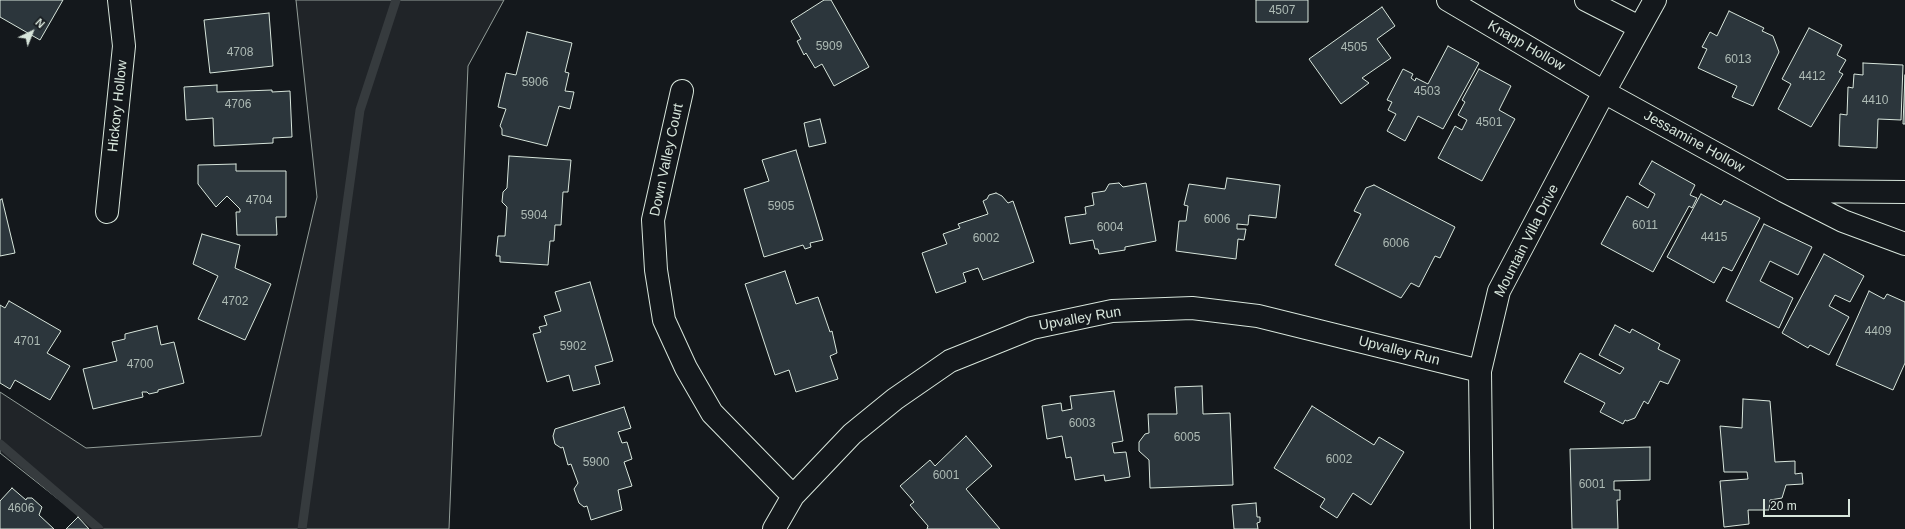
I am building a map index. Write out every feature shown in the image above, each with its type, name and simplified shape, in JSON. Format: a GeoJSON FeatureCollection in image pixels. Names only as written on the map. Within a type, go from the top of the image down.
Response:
{"type":"FeatureCollection","features":[{"type":"Feature","properties":{"kind":"street","name":"Hickory Hollow"},"geometry":{"type":"LineString","coordinates":[[107,212],[124,46],[119,0]]}},
{"type":"Feature","properties":{"kind":"street","name":"Knapp Hollow"},"geometry":{"type":"LineString","coordinates":[[1448,0],[1604,92]]}},
{"type":"Feature","properties":{"kind":"street"},"geometry":{"type":"LineString","coordinates":[[1586,0],[1639,27]]}},
{"type":"Feature","properties":{"kind":"street","name":"Mountain Villa Drive"},"geometry":{"type":"LineString","coordinates":[[1482,529],[1480,371],[1498,291],[1639,27],[1655,0]]}},
{"type":"Feature","properties":{"kind":"street","name":"Down Valley Court"},"geometry":{"type":"LineString","coordinates":[[682,91],[653,220],[656,270],[664,320],[686,368],[712,413],[793,496]]}},
{"type":"Feature","properties":{"kind":"street","name":"Jessamine Hollow"},"geometry":{"type":"LineString","coordinates":[[1604,92],[1784,191],[1843,220],[1905,244]]}},
{"type":"Feature","properties":{"kind":"street","name":"Jessamine Hollow"},"geometry":{"type":"LineString","coordinates":[[1784,191],[1905,192]]}},
{"type":"Feature","properties":{"kind":"street","name":"Upvalley Run"},"geometry":{"type":"LineString","coordinates":[[774,529],[793,496],[852,434],[895,399],[950,361],[1032,328],[1112,311],[1192,308],[1258,316],[1480,371]]}},
{"type":"Feature","properties":{"kind":"shaded area"},"geometry":{"type":"Polygon","coordinates":[[[296,0],[504,0],[468,66],[449,529],[96,529],[0,453],[0,392],[86,448],[261,436],[317,197],[296,0]]]}},
{"type":"Feature","properties":{"kind":"building"},"geometry":{"type":"Polygon","coordinates":[[[0,0],[63,0],[40,40],[0,17],[0,0]]]}},
{"type":"Feature","properties":{"kind":"building"},"geometry":{"type":"Polygon","coordinates":[[[824,0],[831,0],[869,67],[834,86],[822,64],[815,68],[806,53],[804,55],[797,41],[801,39],[791,21],[824,0]]]}},
{"type":"Feature","properties":{"kind":"building"},"geometry":{"type":"Polygon","coordinates":[[[1256,0],[1308,0],[1308,22],[1256,22],[1256,0]]]}},
{"type":"Feature","properties":{"kind":"building"},"geometry":{"type":"Polygon","coordinates":[[[1382,7],[1395,26],[1377,39],[1391,58],[1362,78],[1369,83],[1341,104],[1309,59],[1382,7]]]}},
{"type":"Feature","properties":{"kind":"building"},"geometry":{"type":"Polygon","coordinates":[[[1729,11],[1764,28],[1762,31],[1773,36],[1779,52],[1753,106],[1732,97],[1737,86],[1698,68],[1707,49],[1702,47],[1710,32],[1717,36],[1729,11]]]}},
{"type":"Feature","properties":{"kind":"building"},"geometry":{"type":"Polygon","coordinates":[[[269,13],[273,66],[210,73],[204,20],[269,13]]]}},
{"type":"Feature","properties":{"kind":"building"},"geometry":{"type":"Polygon","coordinates":[[[1809,28],[1842,45],[1837,55],[1846,60],[1839,72],[1843,74],[1811,127],[1778,109],[1791,84],[1782,79],[1809,28]]]}},
{"type":"Feature","properties":{"kind":"building"},"geometry":{"type":"Polygon","coordinates":[[[527,32],[572,43],[565,72],[569,73],[565,91],[574,92],[570,109],[559,106],[547,146],[502,135],[502,129],[500,126],[506,109],[498,107],[506,73],[516,75],[527,32]]]}},
{"type":"Feature","properties":{"kind":"building"},"geometry":{"type":"Polygon","coordinates":[[[1448,46],[1479,63],[1443,129],[1418,116],[1405,141],[1387,131],[1396,114],[1388,110],[1392,102],[1387,100],[1403,69],[1413,74],[1411,78],[1415,81],[1416,78],[1428,84],[1448,46]]]}},
{"type":"Feature","properties":{"kind":"building"},"geometry":{"type":"Polygon","coordinates":[[[1863,63],[1903,65],[1901,120],[1878,119],[1877,148],[1839,146],[1840,114],[1847,115],[1848,87],[1853,88],[1854,74],[1863,75],[1863,63]]]}},
{"type":"Feature","properties":{"kind":"building"},"geometry":{"type":"Polygon","coordinates":[[[1479,69],[1511,86],[1499,110],[1515,119],[1482,181],[1438,158],[1455,126],[1462,130],[1467,120],[1458,115],[1465,102],[1462,100],[1479,69]]]}},
{"type":"Feature","properties":{"kind":"building"},"geometry":{"type":"Polygon","coordinates":[[[1905,75],[1905,124],[1903,124],[1905,75]]]}},
{"type":"Feature","properties":{"kind":"building"},"geometry":{"type":"Polygon","coordinates":[[[217,85],[217,92],[272,90],[272,92],[290,91],[292,137],[273,138],[273,143],[214,146],[213,118],[186,120],[184,87],[217,85]]]}},
{"type":"Feature","properties":{"kind":"building"},"geometry":{"type":"Polygon","coordinates":[[[820,119],[826,143],[809,147],[804,123],[820,119]]]}},
{"type":"Feature","properties":{"kind":"building"},"geometry":{"type":"Polygon","coordinates":[[[796,150],[823,240],[810,243],[811,247],[805,249],[803,245],[764,257],[744,189],[769,181],[762,160],[796,150]]]}},
{"type":"Feature","properties":{"kind":"building"},"geometry":{"type":"Polygon","coordinates":[[[509,156],[571,160],[568,192],[563,192],[561,225],[555,225],[554,241],[550,241],[548,265],[500,262],[500,256],[496,256],[498,236],[505,236],[507,207],[502,202],[503,192],[507,188],[509,156]]]}},
{"type":"Feature","properties":{"kind":"building"},"geometry":{"type":"Polygon","coordinates":[[[1652,161],[1695,185],[1690,195],[1697,198],[1692,208],[1689,206],[1653,272],[1601,244],[1627,196],[1648,208],[1655,194],[1639,184],[1652,161]]]}},
{"type":"Feature","properties":{"kind":"building"},"geometry":{"type":"Polygon","coordinates":[[[236,164],[236,171],[286,171],[286,217],[276,217],[277,235],[237,235],[236,212],[240,212],[240,209],[227,196],[216,207],[198,184],[198,165],[236,164]]]}},
{"type":"Feature","properties":{"kind":"building"},"geometry":{"type":"Polygon","coordinates":[[[1227,178],[1280,185],[1276,218],[1249,215],[1248,225],[1237,224],[1237,229],[1246,229],[1244,240],[1238,239],[1236,259],[1176,251],[1179,221],[1186,221],[1188,206],[1184,205],[1189,184],[1225,189],[1227,178]]]}},
{"type":"Feature","properties":{"kind":"building"},"geometry":{"type":"Polygon","coordinates":[[[1119,183],[1123,187],[1146,183],[1156,241],[1125,247],[1125,250],[1099,254],[1098,249],[1095,249],[1093,240],[1070,244],[1065,217],[1086,214],[1085,207],[1094,205],[1092,193],[1105,191],[1109,184],[1119,183]]]}},
{"type":"Feature","properties":{"kind":"building"},"geometry":{"type":"Polygon","coordinates":[[[1374,185],[1455,227],[1440,258],[1435,256],[1419,287],[1411,283],[1401,298],[1335,265],[1361,214],[1354,211],[1366,188],[1374,185]]]}},
{"type":"Feature","properties":{"kind":"building"},"geometry":{"type":"Polygon","coordinates":[[[996,193],[1002,196],[1008,203],[1013,201],[1034,262],[983,280],[978,268],[963,273],[966,282],[936,293],[922,253],[947,244],[943,234],[960,228],[958,224],[988,214],[983,201],[987,199],[989,195],[996,193]]]}},
{"type":"Feature","properties":{"kind":"building"},"geometry":{"type":"Polygon","coordinates":[[[1701,194],[1721,205],[1724,200],[1760,218],[1732,271],[1723,267],[1714,283],[1667,257],[1701,194]]]}},
{"type":"Feature","properties":{"kind":"building"},"geometry":{"type":"Polygon","coordinates":[[[2,199],[15,253],[0,256],[0,200],[2,199]]]}},
{"type":"Feature","properties":{"kind":"building"},"geometry":{"type":"Polygon","coordinates":[[[1764,224],[1812,247],[1798,275],[1770,261],[1760,281],[1793,298],[1779,328],[1726,301],[1764,224]]]}},
{"type":"Feature","properties":{"kind":"building"},"geometry":{"type":"Polygon","coordinates":[[[202,234],[240,245],[235,268],[271,284],[245,340],[198,319],[218,276],[193,264],[202,234]]]}},
{"type":"Feature","properties":{"kind":"building"},"geometry":{"type":"Polygon","coordinates":[[[1824,254],[1864,276],[1850,302],[1835,295],[1829,306],[1849,317],[1829,355],[1810,345],[1808,348],[1782,333],[1824,254]]]}},
{"type":"Feature","properties":{"kind":"building"},"geometry":{"type":"Polygon","coordinates":[[[785,271],[796,304],[818,297],[830,332],[832,331],[837,353],[830,356],[838,379],[796,392],[789,370],[775,375],[745,284],[785,271]]]}},
{"type":"Feature","properties":{"kind":"building"},"geometry":{"type":"Polygon","coordinates":[[[590,282],[613,361],[595,366],[600,384],[573,391],[569,375],[547,382],[533,334],[541,332],[539,327],[547,325],[544,316],[561,311],[555,292],[590,282]]]}},
{"type":"Feature","properties":{"kind":"building"},"geometry":{"type":"Polygon","coordinates":[[[1869,291],[1884,299],[1887,294],[1905,302],[1905,363],[1893,390],[1836,365],[1869,291]]]}},
{"type":"Feature","properties":{"kind":"building"},"geometry":{"type":"Polygon","coordinates":[[[9,301],[61,331],[47,353],[70,366],[50,400],[15,380],[10,389],[0,383],[0,305],[5,308],[9,301]]]}},
{"type":"Feature","properties":{"kind":"building"},"geometry":{"type":"Polygon","coordinates":[[[1615,325],[1630,333],[1632,329],[1660,344],[1658,349],[1680,360],[1668,384],[1660,381],[1648,404],[1644,401],[1635,418],[1627,421],[1625,420],[1623,424],[1600,412],[1605,403],[1564,382],[1580,353],[1620,374],[1624,368],[1599,355],[1615,325]]]}},
{"type":"Feature","properties":{"kind":"building"},"geometry":{"type":"Polygon","coordinates":[[[157,326],[161,345],[174,342],[184,383],[149,394],[147,392],[142,392],[143,397],[93,409],[83,369],[117,361],[112,342],[125,339],[125,334],[157,326]]]}},
{"type":"Feature","properties":{"kind":"building"},"geometry":{"type":"Polygon","coordinates":[[[1202,386],[1203,414],[1230,413],[1233,485],[1150,488],[1149,460],[1139,451],[1139,442],[1145,434],[1149,433],[1148,414],[1177,414],[1175,387],[1202,386]]]}},
{"type":"Feature","properties":{"kind":"building"},"geometry":{"type":"Polygon","coordinates":[[[1114,391],[1123,441],[1112,443],[1114,453],[1126,452],[1130,477],[1105,481],[1104,475],[1075,480],[1071,457],[1066,458],[1062,436],[1047,439],[1042,406],[1061,403],[1062,411],[1072,409],[1070,396],[1114,391]]]}},
{"type":"Feature","properties":{"kind":"building"},"geometry":{"type":"Polygon","coordinates":[[[1743,399],[1770,401],[1775,462],[1795,461],[1795,474],[1802,473],[1803,484],[1786,485],[1782,498],[1770,500],[1769,510],[1748,510],[1749,524],[1724,527],[1720,481],[1748,479],[1747,472],[1724,472],[1720,426],[1742,428],[1743,399]]]}},
{"type":"Feature","properties":{"kind":"building"},"geometry":{"type":"Polygon","coordinates":[[[1312,406],[1374,445],[1379,437],[1404,452],[1371,505],[1353,493],[1337,518],[1320,507],[1325,499],[1274,468],[1312,406]]]}},
{"type":"Feature","properties":{"kind":"building"},"geometry":{"type":"Polygon","coordinates":[[[624,407],[631,428],[618,432],[622,443],[627,442],[632,459],[624,462],[632,486],[618,490],[622,510],[591,520],[587,506],[584,507],[579,503],[574,489],[578,483],[571,464],[568,465],[563,447],[561,448],[555,444],[553,436],[555,429],[624,407]]]}},
{"type":"Feature","properties":{"kind":"building"},"geometry":{"type":"Polygon","coordinates":[[[966,436],[992,466],[966,489],[1000,529],[927,529],[928,526],[910,505],[914,502],[900,486],[930,460],[935,466],[966,436]]]}},
{"type":"Feature","properties":{"kind":"building"},"geometry":{"type":"Polygon","coordinates":[[[1650,447],[1650,480],[1614,481],[1614,490],[1620,490],[1620,500],[1617,500],[1618,529],[1572,529],[1570,449],[1650,447]]]}},
{"type":"Feature","properties":{"kind":"building"},"geometry":{"type":"Polygon","coordinates":[[[12,488],[26,500],[27,498],[32,498],[42,507],[39,515],[54,529],[0,529],[0,501],[12,488]]]}},
{"type":"Feature","properties":{"kind":"building"},"geometry":{"type":"Polygon","coordinates":[[[1256,503],[1257,517],[1260,517],[1260,522],[1257,523],[1258,529],[1234,529],[1232,505],[1256,503]]]}},
{"type":"Feature","properties":{"kind":"building"},"geometry":{"type":"Polygon","coordinates":[[[78,517],[89,529],[66,529],[78,517]]]}},
{"type":"Feature","properties":{"kind":"waterway"},"geometry":{"type":"LineString","coordinates":[[302,529],[360,110],[396,0]]}},
{"type":"Feature","properties":{"kind":"waterway"},"geometry":{"type":"LineString","coordinates":[[0,444],[99,529]]}}]}
